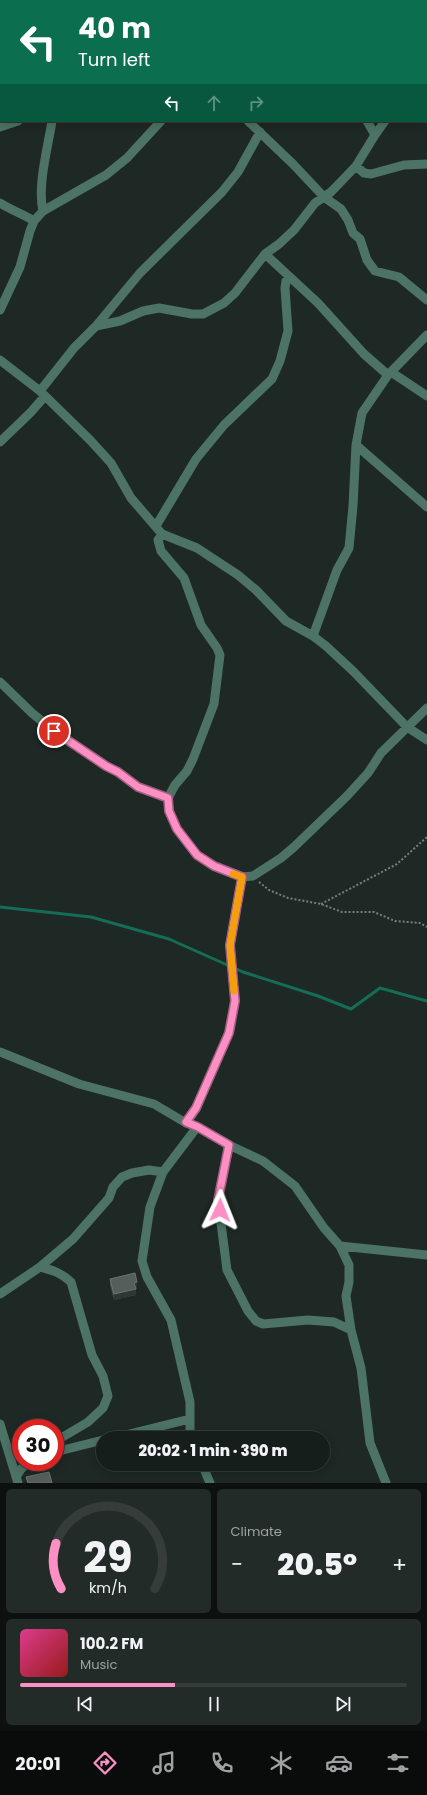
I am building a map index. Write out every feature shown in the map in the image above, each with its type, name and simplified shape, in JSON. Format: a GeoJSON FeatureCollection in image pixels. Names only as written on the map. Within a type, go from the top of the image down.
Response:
{"type":"FeatureCollection","features":[{"type":"Feature","properties":{"kind":"street"},"geometry":{"type":"LineString","coordinates":[[0,127],[15,122]]}},
{"type":"Feature","properties":{"kind":"street"},"geometry":{"type":"LineString","coordinates":[[43,211],[41,202],[52,122]]}},
{"type":"Feature","properties":{"kind":"street"},"geometry":{"type":"LineString","coordinates":[[0,310],[20,267],[34,221],[43,211],[106,175],[127,158],[160,122]]}},
{"type":"Feature","properties":{"kind":"street"},"geometry":{"type":"LineString","coordinates":[[249,122],[293,164],[324,197],[341,209],[354,232],[360,239],[367,260],[375,271],[399,277],[427,300]]}},
{"type":"Feature","properties":{"kind":"street"},"geometry":{"type":"LineString","coordinates":[[368,122],[375,135]]}},
{"type":"Feature","properties":{"kind":"street"},"geometry":{"type":"LineString","coordinates":[[96,326],[120,321],[142,311],[159,308],[192,314],[203,314],[213,310],[235,293],[265,254],[279,244],[294,230],[314,204],[324,197],[356,166],[384,122]]}},
{"type":"Feature","properties":{"kind":"street"},"geometry":{"type":"LineString","coordinates":[[0,442],[31,412],[74,348],[96,326],[140,273],[222,192],[238,172],[260,132]]}},
{"type":"Feature","properties":{"kind":"street"},"geometry":{"type":"LineString","coordinates":[[356,166],[364,173],[370,174],[404,165],[427,164]]}},
{"type":"Feature","properties":{"kind":"street"},"geometry":{"type":"LineString","coordinates":[[0,203],[14,211],[24,214],[34,221]]}},
{"type":"Feature","properties":{"kind":"street"},"geometry":{"type":"LineString","coordinates":[[265,254],[323,308],[364,354],[390,374],[427,396]]}},
{"type":"Feature","properties":{"kind":"street"},"geometry":{"type":"LineString","coordinates":[[289,277],[285,288],[288,331],[280,361],[272,379],[224,426],[196,459],[159,530],[158,540],[161,551],[184,578],[201,625],[217,648],[220,656],[214,704],[193,759],[187,771],[175,785],[168,798],[169,811],[177,829],[197,855],[214,866],[242,877],[253,876],[281,858],[314,828],[368,773],[382,753],[427,708]]}},
{"type":"Feature","properties":{"kind":"street"},"geometry":{"type":"LineString","coordinates":[[313,636],[337,570],[349,548],[356,445],[362,413],[390,374],[427,335]]}},
{"type":"Feature","properties":{"kind":"street"},"geometry":{"type":"LineString","coordinates":[[0,360],[43,393],[90,440],[110,463],[131,498],[159,530],[197,548],[238,575],[256,590],[286,621],[313,636],[353,671],[407,727],[427,740]]}},
{"type":"Feature","properties":{"kind":"street"},"geometry":{"type":"LineString","coordinates":[[356,445],[427,507]]}},
{"type":"Feature","properties":{"kind":"street"},"geometry":{"type":"LineString","coordinates":[[0,682],[27,709],[54,731],[106,766],[118,772],[138,787],[168,798]]}},
{"type":"Feature","properties":{"kind":"street"},"geometry":{"type":"LineString","coordinates":[[186,1122],[196,1108],[229,1033],[235,1001],[230,945],[242,877]]}},
{"type":"Feature","properties":{"kind":"street"},"geometry":{"type":"LineString","coordinates":[[0,1052],[79,1084],[154,1104],[229,1145],[263,1161],[295,1186],[324,1228],[340,1246],[348,1265],[349,1282],[346,1296],[351,1330],[361,1368],[370,1444],[386,1483]]}},
{"type":"Feature","properties":{"kind":"street"},"geometry":{"type":"LineString","coordinates":[[190,1431],[190,1402],[171,1320],[147,1277],[142,1262],[150,1207],[163,1172],[198,1127]]}},
{"type":"Feature","properties":{"kind":"street"},"geometry":{"type":"LineString","coordinates":[[229,1145],[218,1200],[227,1270],[248,1311],[256,1321],[263,1324],[308,1320],[334,1322],[351,1330]]}},
{"type":"Feature","properties":{"kind":"street"},"geometry":{"type":"LineString","coordinates":[[0,1294],[40,1267],[73,1239],[109,1198],[113,1187],[122,1177],[132,1173],[148,1170],[163,1172]]}},
{"type":"Feature","properties":{"kind":"street"},"geometry":{"type":"LineString","coordinates":[[340,1246],[427,1256]]}},
{"type":"Feature","properties":{"kind":"street"},"geometry":{"type":"LineString","coordinates":[[40,1267],[53,1270],[64,1275],[71,1282],[92,1355],[103,1376],[108,1396],[104,1408],[88,1422],[64,1436]]}},
{"type":"Feature","properties":{"kind":"street"},"geometry":{"type":"LineString","coordinates":[[141,1431],[190,1419]]}},
{"type":"Feature","properties":{"kind":"street"},"geometry":{"type":"LineString","coordinates":[[0,1424],[17,1480]]}},
{"type":"Feature","properties":{"kind":"street"},"geometry":{"type":"LineString","coordinates":[[64,1450],[96,1442]]}},
{"type":"Feature","properties":{"kind":"street"},"geometry":{"type":"LineString","coordinates":[[205,1471],[210,1483]]}},
{"type":"Feature","properties":{"kind":"path"},"geometry":{"type":"LineString","coordinates":[[321,904],[397,864],[427,838]]}},
{"type":"Feature","properties":{"kind":"path"},"geometry":{"type":"LineString","coordinates":[[253,876],[263,887],[288,898],[321,904],[342,912],[374,912],[395,921],[420,923],[427,927]]}},
{"type":"Feature","properties":{"kind":"building"},"geometry":{"type":"Polygon","coordinates":[[[135,1273],[137,1282],[134,1283],[136,1289],[114,1294],[110,1279],[135,1273]]]}},
{"type":"Feature","properties":{"kind":"building"},"geometry":{"type":"Polygon","coordinates":[[[49,1472],[52,1483],[28,1483],[26,1477],[49,1472]]]}},
{"type":"Feature","properties":{"kind":"waterway"},"geometry":{"type":"LineString","coordinates":[[0,907],[91,917],[169,939],[243,972],[318,996],[351,1009],[380,988],[427,1001]]}},
{"type":"Feature","properties":{"kind":"slow traffic"},"geometry":{"type":"LineString","coordinates":[[233,874],[242,877],[233,920],[230,945],[230,962],[234,991]]}},
{"type":"Feature","properties":{"kind":"route"},"geometry":{"type":"LineString","coordinates":[[54,731],[106,766],[118,772],[138,787],[168,798],[169,811],[177,829],[197,855],[214,866],[242,877],[233,920],[230,945],[230,962],[235,1001],[229,1033],[196,1108],[186,1122],[198,1127],[229,1145],[218,1200],[220,1210]]}}]}
